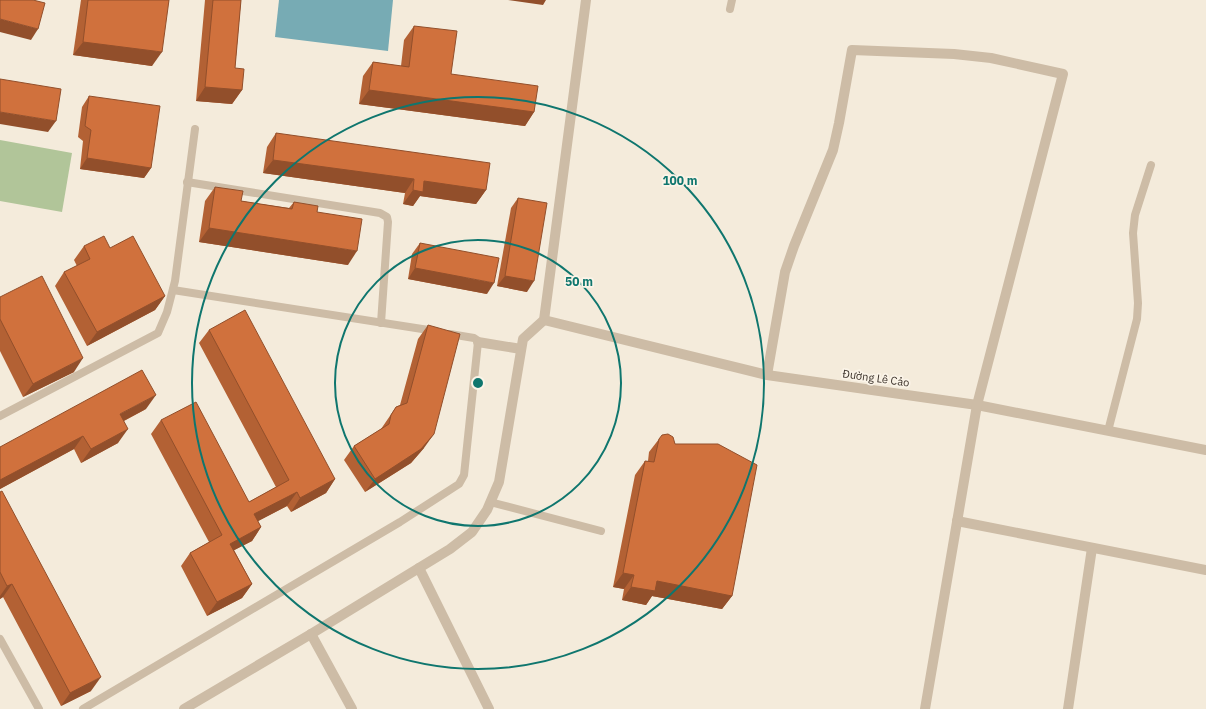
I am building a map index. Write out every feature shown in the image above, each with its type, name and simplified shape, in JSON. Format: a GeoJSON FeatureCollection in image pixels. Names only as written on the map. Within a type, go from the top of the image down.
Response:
{"type":"FeatureCollection","features":[{"type":"Feature","properties":{"kind":"street"},"geometry":{"type":"LineString","coordinates":[[184,709],[450,549],[472,532],[487,510],[499,482],[523,339],[544,320],[586,0]]}},
{"type":"Feature","properties":{"kind":"street"},"geometry":{"type":"LineString","coordinates":[[767,375],[785,272],[833,150],[852,50],[954,54],[991,58],[1063,74],[977,405],[925,709]]}},
{"type":"Feature","properties":{"kind":"street","name":"Đường Lê Cảo"},"geometry":{"type":"LineString","coordinates":[[544,320],[767,375],[977,405],[1206,450]]}},
{"type":"Feature","properties":{"kind":"street"},"geometry":{"type":"LineString","coordinates":[[478,342],[521,349]]}},
{"type":"Feature","properties":{"kind":"street"},"geometry":{"type":"LineString","coordinates":[[957,521],[1206,570]]}},
{"type":"Feature","properties":{"kind":"street"},"geometry":{"type":"LineString","coordinates":[[1068,709],[1092,548]]}},
{"type":"Feature","properties":{"kind":"street"},"geometry":{"type":"LineString","coordinates":[[419,568],[490,709]]}},
{"type":"Feature","properties":{"kind":"street"},"geometry":{"type":"LineString","coordinates":[[311,634],[352,709]]}},
{"type":"Feature","properties":{"kind":"lane"},"geometry":{"type":"LineString","coordinates":[[730,10],[732,0]]}},
{"type":"Feature","properties":{"kind":"lane"},"geometry":{"type":"LineString","coordinates":[[0,416],[158,333],[167,312],[175,281],[195,129]]}},
{"type":"Feature","properties":{"kind":"lane"},"geometry":{"type":"LineString","coordinates":[[1108,431],[1137,320],[1138,303],[1133,233],[1135,215],[1151,165]]}},
{"type":"Feature","properties":{"kind":"lane"},"geometry":{"type":"LineString","coordinates":[[187,182],[380,213],[386,217],[388,222],[381,323]]}},
{"type":"Feature","properties":{"kind":"lane"},"geometry":{"type":"LineString","coordinates":[[83,709],[400,522],[459,484],[464,475],[477,340],[470,337],[173,290]]}},
{"type":"Feature","properties":{"kind":"lane"},"geometry":{"type":"LineString","coordinates":[[490,502],[602,531]]}},
{"type":"Feature","properties":{"kind":"lane"},"geometry":{"type":"LineString","coordinates":[[0,639],[39,709]]}},
{"type":"Feature","properties":{"kind":"green space"},"geometry":{"type":"Polygon","coordinates":[[[0,140],[72,153],[62,212],[0,201],[0,140]]]}},
{"type":"Feature","properties":{"kind":"water"},"geometry":{"type":"Polygon","coordinates":[[[279,0],[393,0],[388,51],[275,37],[279,0]]]}},
{"type":"Feature","properties":{"kind":"building"},"geometry":{"type":"Polygon","coordinates":[[[0,0],[33,0],[45,3],[38,29],[0,19],[0,0]]]}},
{"type":"Feature","properties":{"kind":"building"},"geometry":{"type":"Polygon","coordinates":[[[88,0],[169,0],[162,52],[83,42],[88,0]]]}},
{"type":"Feature","properties":{"kind":"building"},"geometry":{"type":"Polygon","coordinates":[[[213,0],[241,0],[235,68],[244,69],[242,90],[205,87],[213,0]]]}},
{"type":"Feature","properties":{"kind":"building"},"geometry":{"type":"Polygon","coordinates":[[[414,26],[457,31],[451,74],[538,86],[534,112],[369,90],[373,62],[409,67],[414,26]]]}},
{"type":"Feature","properties":{"kind":"building"},"geometry":{"type":"Polygon","coordinates":[[[0,79],[61,89],[56,121],[0,112],[0,79]]]}},
{"type":"Feature","properties":{"kind":"building"},"geometry":{"type":"Polygon","coordinates":[[[89,96],[160,106],[151,168],[87,158],[91,130],[85,126],[89,96]]]}},
{"type":"Feature","properties":{"kind":"building"},"geometry":{"type":"Polygon","coordinates":[[[276,133],[490,163],[486,190],[424,181],[423,192],[413,190],[414,179],[273,160],[276,133]]]}},
{"type":"Feature","properties":{"kind":"building"},"geometry":{"type":"Polygon","coordinates":[[[215,187],[243,191],[241,201],[292,209],[294,202],[318,206],[317,212],[362,219],[357,251],[209,228],[215,187]]]}},
{"type":"Feature","properties":{"kind":"building"},"geometry":{"type":"Polygon","coordinates":[[[518,198],[547,203],[534,281],[505,276],[518,198]]]}},
{"type":"Feature","properties":{"kind":"building"},"geometry":{"type":"Polygon","coordinates":[[[104,236],[110,248],[133,236],[165,296],[97,332],[64,272],[90,259],[84,246],[104,236]]]}},
{"type":"Feature","properties":{"kind":"building"},"geometry":{"type":"Polygon","coordinates":[[[420,243],[499,258],[494,283],[415,268],[420,243]]]}},
{"type":"Feature","properties":{"kind":"building"},"geometry":{"type":"Polygon","coordinates":[[[42,276],[83,358],[33,384],[0,319],[0,297],[42,276]]]}},
{"type":"Feature","properties":{"kind":"building"},"geometry":{"type":"Polygon","coordinates":[[[245,310],[335,479],[300,498],[297,492],[254,514],[261,527],[230,544],[252,584],[217,602],[190,553],[222,535],[161,420],[196,402],[249,502],[289,480],[209,330],[245,310]]]}},
{"type":"Feature","properties":{"kind":"building"},"geometry":{"type":"Polygon","coordinates":[[[428,325],[460,334],[434,434],[421,449],[375,479],[354,446],[389,424],[391,415],[396,407],[407,403],[428,325]]]}},
{"type":"Feature","properties":{"kind":"building"},"geometry":{"type":"Polygon","coordinates":[[[142,370],[156,395],[120,414],[128,429],[91,449],[83,436],[0,480],[0,447],[142,370]]]}},
{"type":"Feature","properties":{"kind":"building"},"geometry":{"type":"Polygon","coordinates":[[[668,434],[673,437],[675,444],[718,444],[757,465],[732,596],[657,581],[655,591],[631,587],[634,575],[623,573],[645,461],[654,462],[659,439],[662,435],[668,434]]]}},
{"type":"Feature","properties":{"kind":"building"},"geometry":{"type":"Polygon","coordinates":[[[2,491],[101,677],[70,693],[12,584],[7,586],[0,572],[0,492],[2,491]]]}}]}
